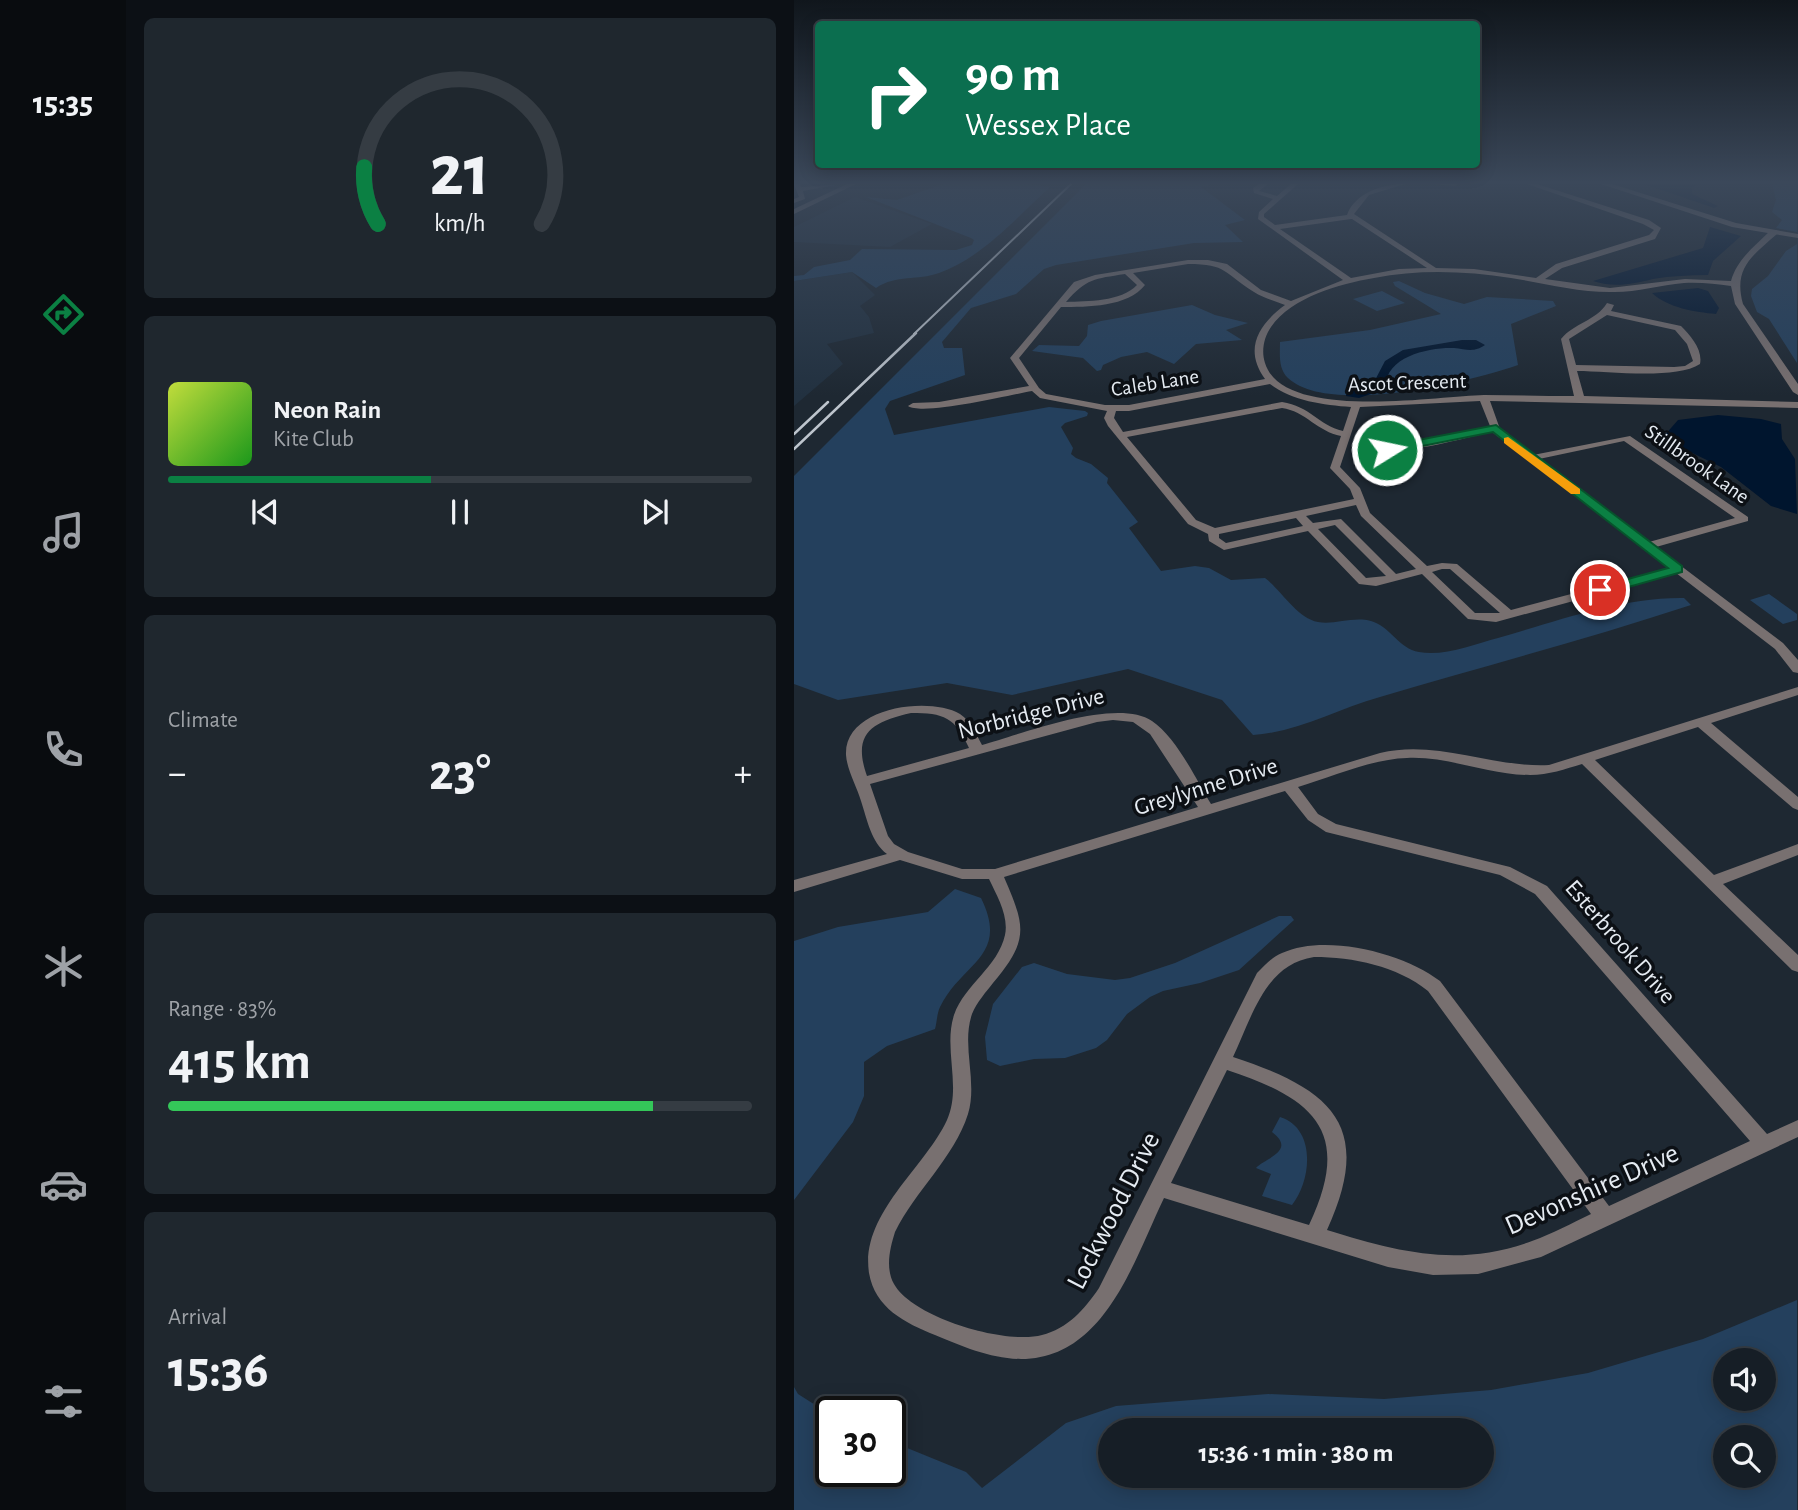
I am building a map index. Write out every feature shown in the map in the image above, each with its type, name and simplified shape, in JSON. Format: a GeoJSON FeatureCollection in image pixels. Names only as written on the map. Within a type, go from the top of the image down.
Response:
{"type":"FeatureCollection","features":[{"type":"Feature","properties":{"kind":"street"},"geometry":{"type":"LineString","coordinates":[[1311,254],[1350,281]]}},
{"type":"Feature","properties":{"kind":"street"},"geometry":{"type":"LineString","coordinates":[[1413,254],[1430,265],[1434,271]]}},
{"type":"Feature","properties":{"kind":"street"},"geometry":{"type":"LineString","coordinates":[[1537,281],[1559,265],[1595,254]]}},
{"type":"Feature","properties":{"kind":"street"},"geometry":{"type":"LineString","coordinates":[[1751,254],[1744,261],[1734,284],[1739,304],[1797,392]]}},
{"type":"Feature","properties":{"kind":"street"},"geometry":{"type":"LineString","coordinates":[[913,405],[938,405],[1034,388],[1014,358],[1083,280],[1190,261],[1213,262],[1224,266],[1257,291],[1292,304]]}},
{"type":"Feature","properties":{"kind":"street"},"geometry":{"type":"LineString","coordinates":[[1059,305],[1084,304],[1133,294],[1140,285],[1126,271]]}},
{"type":"Feature","properties":{"kind":"street"},"geometry":{"type":"LineString","coordinates":[[1270,381],[1260,363],[1259,344],[1268,325],[1292,304],[1318,291],[1350,281],[1389,274],[1434,271],[1490,273],[1608,290],[1639,289],[1688,281],[1734,284]]}},
{"type":"Feature","properties":{"kind":"street"},"geometry":{"type":"LineString","coordinates":[[1580,400],[1565,344],[1567,336],[1606,312],[1610,305],[1608,290]]}},
{"type":"Feature","properties":{"kind":"street"},"geometry":{"type":"LineString","coordinates":[[1572,368],[1677,370],[1692,366],[1698,361],[1684,333],[1676,327],[1606,312]]}},
{"type":"Feature","properties":{"kind":"street","name":"Ascot Crescent"},"geometry":{"type":"LineString","coordinates":[[1270,381],[1296,394],[1356,405],[1399,405],[1484,398],[1797,405]]}},
{"type":"Feature","properties":{"kind":"street","name":"Caleb Lane"},"geometry":{"type":"LineString","coordinates":[[1034,388],[1041,395],[1053,400],[1112,409],[1270,381]]}},
{"type":"Feature","properties":{"kind":"street"},"geometry":{"type":"LineString","coordinates":[[1484,398],[1496,428],[1531,458],[1778,645],[1797,669]]}},
{"type":"Feature","properties":{"kind":"street"},"geometry":{"type":"LineString","coordinates":[[1121,435],[1280,405],[1300,408],[1325,430],[1345,434]]}},
{"type":"Feature","properties":{"kind":"street"},"geometry":{"type":"LineString","coordinates":[[1356,405],[1334,467],[1355,488],[1367,515],[1470,615],[1488,619],[1509,615],[1678,569]]}},
{"type":"Feature","properties":{"kind":"street"},"geometry":{"type":"LineString","coordinates":[[1112,409],[1110,421],[1192,522],[1215,532],[1359,501]]}},
{"type":"Feature","properties":{"kind":"street"},"geometry":{"type":"LineString","coordinates":[[1367,436],[1364,444],[1367,447],[1391,450],[1496,428]]}},
{"type":"Feature","properties":{"kind":"street","name":"Stillbrook Lane"},"geometry":{"type":"LineString","coordinates":[[1531,458],[1627,439],[1744,518],[1742,521],[1647,546]]}},
{"type":"Feature","properties":{"kind":"street"},"geometry":{"type":"LineString","coordinates":[[1297,513],[1362,581],[1372,583],[1445,565],[1457,567],[1509,615]]}},
{"type":"Feature","properties":{"kind":"street"},"geometry":{"type":"LineString","coordinates":[[1215,532],[1213,539],[1224,547],[1339,522],[1394,578]]}},
{"type":"Feature","properties":{"kind":"street","name":"Greylynne Drive"},"geometry":{"type":"LineString","coordinates":[[895,852],[966,874],[995,874],[1385,757],[1406,753],[1438,755],[1528,771],[1560,767],[1797,691]]}},
{"type":"Feature","properties":{"kind":"street"},"geometry":{"type":"LineString","coordinates":[[895,852],[881,837],[853,756],[854,742],[869,725],[894,713],[923,709],[952,715],[964,725],[977,750]]}},
{"type":"Feature","properties":{"kind":"street","name":"Norbridge Drive"},"geometry":{"type":"LineString","coordinates":[[862,782],[1096,718],[1133,718],[1148,723],[1159,732],[1208,811]]}},
{"type":"Feature","properties":{"kind":"street"},"geometry":{"type":"LineString","coordinates":[[1700,722],[1797,805]]}},
{"type":"Feature","properties":{"kind":"street"},"geometry":{"type":"LineString","coordinates":[[1586,759],[1797,966]]}},
{"type":"Feature","properties":{"kind":"street","name":"Esterbrook Drive"},"geometry":{"type":"LineString","coordinates":[[1289,786],[1312,815],[1331,828],[1505,871],[1541,890],[1764,1144]]}},
{"type":"Feature","properties":{"kind":"street"},"geometry":{"type":"LineString","coordinates":[[1712,882],[1797,849]]}},
{"type":"Feature","properties":{"kind":"street"},"geometry":{"type":"LineString","coordinates":[[794,876],[895,852]]}},
{"type":"Feature","properties":{"kind":"street"},"geometry":{"type":"LineString","coordinates":[[794,886],[895,852]]}},
{"type":"Feature","properties":{"kind":"street","name":"Lockwood Drive"},"geometry":{"type":"LineString","coordinates":[[995,874],[1012,917],[1013,937],[963,1016],[958,1115],[886,1230],[878,1262],[884,1286],[894,1301],[910,1313],[988,1344],[1017,1349],[1048,1344],[1076,1330],[1098,1308],[1263,978],[1273,967],[1291,955],[1313,949],[1336,950],[1411,971],[1440,992],[1605,1217]]}},
{"type":"Feature","properties":{"kind":"street"},"geometry":{"type":"LineString","coordinates":[[1222,1061],[1291,1086],[1312,1103],[1327,1124],[1336,1149],[1337,1175],[1330,1201],[1314,1236]]}},
{"type":"Feature","properties":{"kind":"street","name":"Devonshire Drive"},"geometry":{"type":"LineString","coordinates":[[1158,1188],[1403,1261],[1463,1265],[1521,1255],[1797,1128]]}},
{"type":"Feature","properties":{"kind":"shaded area"},"geometry":{"type":"Polygon","coordinates":[[[856,254],[974,254],[939,273],[899,279],[876,288],[852,272],[794,281],[794,276],[804,275],[814,267],[850,260],[856,254]]]}},
{"type":"Feature","properties":{"kind":"shaded area"},"geometry":{"type":"Polygon","coordinates":[[[1016,254],[1122,254],[1044,269],[1016,294],[971,308],[942,342],[944,348],[962,348],[965,375],[890,401],[885,409],[894,435],[1049,407],[1085,411],[1087,416],[1065,423],[1061,427],[1073,448],[1071,454],[1091,464],[1108,478],[1107,483],[1138,522],[1129,528],[1161,571],[1195,566],[1209,568],[1231,580],[1265,578],[1310,619],[1324,623],[1358,619],[1371,621],[1384,628],[1406,647],[1419,652],[1438,653],[1459,649],[1590,611],[1637,601],[1684,598],[1691,605],[1380,697],[1302,725],[1253,735],[1222,700],[1128,669],[1012,695],[947,683],[838,700],[794,684],[794,476],[1016,254]]]}},
{"type":"Feature","properties":{"kind":"shaded area"},"geometry":{"type":"Polygon","coordinates":[[[1681,254],[1720,254],[1713,261],[1708,275],[1667,277],[1623,284],[1593,281],[1681,254]]]}},
{"type":"Feature","properties":{"kind":"shaded area"},"geometry":{"type":"Polygon","coordinates":[[[1784,254],[1797,254],[1797,363],[1769,319],[1757,312],[1751,296],[1752,289],[1768,276],[1784,254]]]}},
{"type":"Feature","properties":{"kind":"shaded area"},"geometry":{"type":"Polygon","coordinates":[[[852,272],[875,295],[860,306],[869,317],[874,333],[827,344],[843,364],[794,406],[794,281],[852,272]]]}},
{"type":"Feature","properties":{"kind":"shaded area"},"geometry":{"type":"Polygon","coordinates":[[[1399,281],[1425,293],[1464,304],[1487,297],[1553,301],[1556,306],[1511,324],[1518,365],[1467,380],[1435,387],[1366,395],[1334,394],[1307,389],[1288,378],[1280,361],[1280,342],[1370,330],[1441,314],[1395,286],[1393,282],[1399,281]]]}},
{"type":"Feature","properties":{"kind":"shaded area"},"geometry":{"type":"Polygon","coordinates":[[[1698,288],[1708,291],[1719,308],[1716,314],[1674,306],[1652,293],[1698,288]]]}},
{"type":"Feature","properties":{"kind":"shaded area"},"geometry":{"type":"Polygon","coordinates":[[[1382,291],[1405,303],[1377,311],[1353,299],[1382,291]]]}},
{"type":"Feature","properties":{"kind":"shaded area"},"geometry":{"type":"Polygon","coordinates":[[[1192,305],[1215,315],[1248,323],[1226,330],[1242,340],[1196,344],[1174,364],[1147,352],[1121,357],[1103,365],[1101,370],[1097,371],[1083,358],[1032,351],[1039,345],[1079,346],[1087,336],[1088,325],[1101,321],[1192,305]]]}},
{"type":"Feature","properties":{"kind":"shaded area"},"geometry":{"type":"Polygon","coordinates":[[[1476,340],[1485,345],[1474,350],[1432,349],[1409,356],[1392,369],[1387,378],[1386,389],[1359,398],[1346,396],[1347,390],[1373,384],[1385,361],[1403,350],[1476,340]]]}},
{"type":"Feature","properties":{"kind":"shaded area"},"geometry":{"type":"Polygon","coordinates":[[[1718,415],[1761,419],[1781,424],[1782,439],[1795,459],[1797,514],[1771,506],[1721,467],[1670,442],[1664,436],[1678,420],[1718,415]]]}},
{"type":"Feature","properties":{"kind":"shaded area"},"geometry":{"type":"Polygon","coordinates":[[[1769,594],[1797,614],[1797,620],[1783,624],[1750,600],[1769,594]]]}},
{"type":"Feature","properties":{"kind":"shaded area"},"geometry":{"type":"Polygon","coordinates":[[[955,889],[981,898],[990,934],[987,947],[949,992],[939,1009],[935,1029],[887,1046],[864,1062],[864,1096],[853,1122],[794,1200],[794,941],[838,927],[928,912],[955,889]]]}},
{"type":"Feature","properties":{"kind":"shaded area"},"geometry":{"type":"Polygon","coordinates":[[[1279,916],[1291,916],[1294,920],[1239,970],[1150,997],[1127,1014],[1107,1040],[1096,1048],[1065,1058],[1034,1059],[1000,1066],[987,1060],[985,1037],[993,1004],[1022,967],[1034,963],[1067,974],[1115,980],[1130,978],[1175,963],[1279,916]]]}},
{"type":"Feature","properties":{"kind":"shaded area"},"geometry":{"type":"Polygon","coordinates":[[[1280,1117],[1292,1123],[1300,1132],[1307,1156],[1304,1182],[1292,1205],[1262,1196],[1271,1174],[1256,1168],[1280,1149],[1279,1139],[1272,1132],[1280,1117]]]}},
{"type":"Feature","properties":{"kind":"shaded area"},"geometry":{"type":"Polygon","coordinates":[[[1797,1300],[1797,1510],[794,1510],[794,1387],[798,1394],[815,1405],[815,1487],[906,1487],[906,1448],[966,1472],[982,1488],[1066,1423],[1116,1406],[1268,1394],[1384,1399],[1491,1390],[1588,1373],[1703,1339],[1797,1300]]]}},
{"type":"Feature","properties":{"kind":"railway"},"geometry":{"type":"LineString","coordinates":[[914,334],[997,254]]}},
{"type":"Feature","properties":{"kind":"railway"},"geometry":{"type":"LineString","coordinates":[[794,449],[916,333]]}},
{"type":"Feature","properties":{"kind":"railway"},"geometry":{"type":"LineString","coordinates":[[794,434],[828,402]]}},
{"type":"Feature","properties":{"kind":"slow traffic"},"geometry":{"type":"LineString","coordinates":[[1508,440],[1575,492]]}},
{"type":"Feature","properties":{"kind":"route"},"geometry":{"type":"LineString","coordinates":[[1387,450],[1496,428],[1509,441],[1678,569],[1600,590]]}}]}
